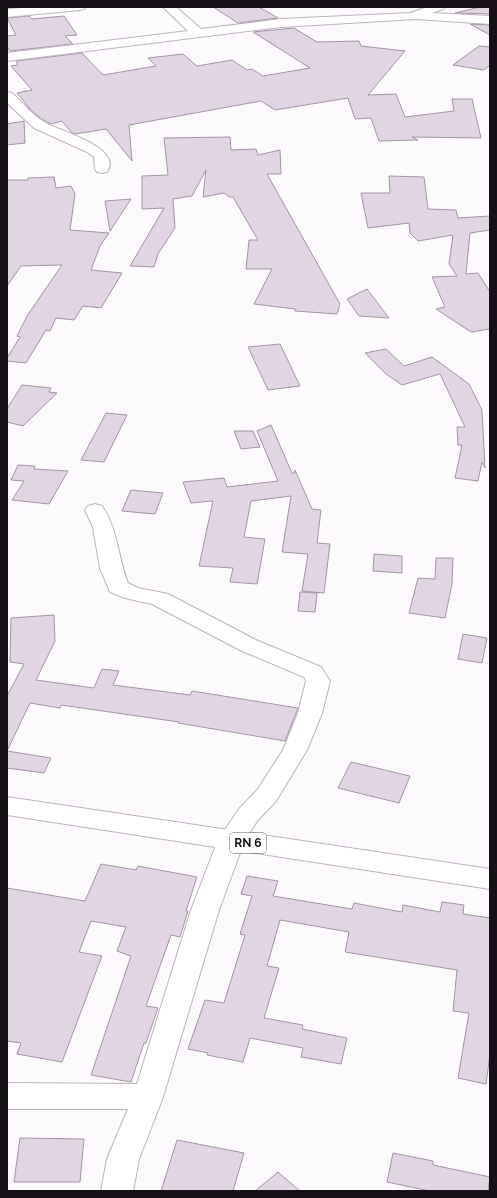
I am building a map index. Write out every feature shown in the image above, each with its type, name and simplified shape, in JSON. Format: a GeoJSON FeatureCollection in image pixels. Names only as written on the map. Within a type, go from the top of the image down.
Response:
{"type":"FeatureCollection","features":[{"type":"Feature","properties":{"kind":"street"},"geometry":{"type":"LineString","coordinates":[[7,13],[80,7]]}},
{"type":"Feature","properties":{"kind":"street"},"geometry":{"type":"LineString","coordinates":[[169,7],[199,34]]}},
{"type":"Feature","properties":{"kind":"street"},"geometry":{"type":"LineString","coordinates":[[329,7],[335,19]]}},
{"type":"Feature","properties":{"kind":"street"},"geometry":{"type":"LineString","coordinates":[[412,16],[439,7]]}},
{"type":"Feature","properties":{"kind":"street"},"geometry":{"type":"LineString","coordinates":[[7,57],[281,24],[335,19],[412,16],[490,20]]}},
{"type":"Feature","properties":{"kind":"street"},"geometry":{"type":"LineString","coordinates":[[7,96],[39,125],[92,149],[101,156],[102,169]]}},
{"type":"Feature","properties":{"kind":"street"},"geometry":{"type":"LineString","coordinates":[[95,510],[103,527],[111,568],[118,587],[131,593],[148,595],[160,599],[250,646],[313,672],[318,681],[310,713],[295,750],[267,795],[248,815],[231,840],[205,910],[148,1097],[122,1159],[116,1191]]}},
{"type":"Feature","properties":{"kind":"street","name":"RN 6"},"geometry":{"type":"LineString","coordinates":[[7,806],[490,880]]}},
{"type":"Feature","properties":{"kind":"street"},"geometry":{"type":"LineString","coordinates":[[7,1096],[148,1097]]}},
{"type":"Feature","properties":{"kind":"building"},"geometry":{"type":"Polygon","coordinates":[[[213,7],[259,7],[278,18],[238,23],[213,7]]]}},
{"type":"Feature","properties":{"kind":"building"},"geometry":{"type":"Polygon","coordinates":[[[480,7],[490,7],[490,14],[455,13],[480,7]]]}},
{"type":"Feature","properties":{"kind":"building"},"geometry":{"type":"Polygon","coordinates":[[[29,16],[32,19],[64,16],[77,35],[65,36],[73,44],[10,51],[7,46],[7,36],[16,35],[7,18],[29,16]]]}},
{"type":"Feature","properties":{"kind":"building"},"geometry":{"type":"Polygon","coordinates":[[[470,24],[490,25],[490,35],[470,24]]]}},
{"type":"Feature","properties":{"kind":"building"},"geometry":{"type":"Polygon","coordinates":[[[294,28],[317,42],[359,41],[361,46],[405,51],[368,95],[396,94],[405,117],[454,111],[452,99],[472,99],[481,138],[412,137],[418,140],[379,141],[371,118],[355,119],[348,98],[275,110],[261,101],[129,125],[132,161],[106,129],[75,134],[71,132],[62,121],[51,124],[40,118],[30,109],[17,93],[32,90],[11,66],[18,65],[16,61],[82,53],[103,75],[156,66],[148,58],[183,54],[197,66],[232,60],[247,70],[252,69],[263,76],[310,68],[253,32],[294,28]]]}},
{"type":"Feature","properties":{"kind":"building"},"geometry":{"type":"Polygon","coordinates":[[[479,46],[490,47],[490,65],[484,70],[453,65],[479,46]]]}},
{"type":"Feature","properties":{"kind":"building"},"geometry":{"type":"Polygon","coordinates":[[[24,121],[25,143],[7,145],[7,124],[24,121]]]}},
{"type":"Feature","properties":{"kind":"building"},"geometry":{"type":"Polygon","coordinates":[[[230,137],[231,150],[256,149],[258,155],[280,150],[281,174],[267,174],[340,304],[337,314],[295,311],[295,309],[254,304],[272,269],[246,269],[249,240],[258,240],[233,197],[229,197],[224,193],[203,197],[206,170],[192,196],[173,199],[175,228],[158,254],[154,267],[130,266],[164,208],[142,209],[142,176],[168,175],[164,138],[230,137]]]}},
{"type":"Feature","properties":{"kind":"building"},"geometry":{"type":"Polygon","coordinates":[[[389,176],[424,177],[428,209],[456,210],[458,218],[490,216],[490,230],[470,233],[466,274],[478,273],[490,292],[490,329],[471,332],[436,309],[445,307],[432,277],[457,276],[449,264],[453,235],[418,241],[410,233],[409,223],[368,228],[361,193],[390,193],[389,176]]]}},
{"type":"Feature","properties":{"kind":"building"},"geometry":{"type":"Polygon","coordinates":[[[54,177],[56,188],[71,186],[75,194],[70,230],[109,233],[100,246],[91,270],[122,273],[101,308],[83,306],[74,320],[56,318],[50,331],[46,330],[26,363],[7,361],[7,358],[20,337],[17,336],[27,316],[62,265],[21,266],[7,286],[7,180],[28,180],[28,178],[54,177]]]}},
{"type":"Feature","properties":{"kind":"building"},"geometry":{"type":"Polygon","coordinates":[[[131,199],[110,231],[105,201],[131,199]]]}},
{"type":"Feature","properties":{"kind":"building"},"geometry":{"type":"Polygon","coordinates":[[[367,289],[389,318],[359,316],[347,299],[367,289]]]}},
{"type":"Feature","properties":{"kind":"building"},"geometry":{"type":"Polygon","coordinates":[[[280,344],[300,386],[268,390],[248,347],[280,344]]]}},
{"type":"Feature","properties":{"kind":"building"},"geometry":{"type":"Polygon","coordinates":[[[386,349],[404,366],[432,357],[469,384],[482,410],[485,468],[482,462],[478,481],[455,478],[462,445],[458,445],[457,427],[465,427],[440,374],[402,385],[386,374],[365,353],[386,349]]]}},
{"type":"Feature","properties":{"kind":"building"},"geometry":{"type":"Polygon","coordinates":[[[22,385],[51,388],[49,392],[57,393],[23,426],[7,422],[7,409],[22,385]]]}},
{"type":"Feature","properties":{"kind":"building"},"geometry":{"type":"Polygon","coordinates":[[[106,413],[127,415],[104,462],[81,460],[106,413]]]}},
{"type":"Feature","properties":{"kind":"building"},"geometry":{"type":"Polygon","coordinates":[[[271,425],[292,473],[295,473],[295,470],[312,509],[321,510],[317,543],[330,544],[324,593],[302,591],[308,554],[282,552],[291,496],[251,501],[244,537],[265,539],[257,584],[230,582],[233,568],[199,566],[213,501],[191,503],[183,482],[224,478],[227,487],[278,481],[257,431],[271,425]]]}},
{"type":"Feature","properties":{"kind":"building"},"geometry":{"type":"Polygon","coordinates":[[[234,431],[253,431],[260,447],[241,449],[234,431]]]}},
{"type":"Feature","properties":{"kind":"building"},"geometry":{"type":"Polygon","coordinates":[[[18,465],[35,466],[34,469],[68,471],[49,504],[12,500],[24,481],[11,480],[18,465]]]}},
{"type":"Feature","properties":{"kind":"building"},"geometry":{"type":"Polygon","coordinates":[[[131,490],[163,493],[155,514],[122,511],[131,490]]]}},
{"type":"Feature","properties":{"kind":"building"},"geometry":{"type":"Polygon","coordinates":[[[374,554],[402,556],[402,573],[373,571],[374,554]]]}},
{"type":"Feature","properties":{"kind":"building"},"geometry":{"type":"Polygon","coordinates":[[[436,558],[453,558],[452,584],[445,618],[409,613],[418,578],[435,579],[436,558]]]}},
{"type":"Feature","properties":{"kind":"building"},"geometry":{"type":"Polygon","coordinates":[[[300,592],[317,593],[315,612],[298,611],[300,592]]]}},
{"type":"Feature","properties":{"kind":"building"},"geometry":{"type":"Polygon","coordinates":[[[54,615],[55,641],[36,680],[94,688],[102,669],[119,671],[113,685],[190,695],[192,691],[298,708],[285,741],[178,723],[179,722],[61,705],[60,708],[30,703],[7,751],[7,696],[24,664],[10,662],[11,618],[54,615]]]}},
{"type":"Feature","properties":{"kind":"building"},"geometry":{"type":"Polygon","coordinates":[[[463,634],[487,638],[482,663],[458,659],[463,634]]]}},
{"type":"Feature","properties":{"kind":"building"},"geometry":{"type":"Polygon","coordinates":[[[7,751],[51,758],[44,773],[7,768],[7,751]]]}},
{"type":"Feature","properties":{"kind":"building"},"geometry":{"type":"Polygon","coordinates":[[[351,762],[410,776],[399,803],[338,788],[351,762]]]}},
{"type":"Feature","properties":{"kind":"building"},"geometry":{"type":"Polygon","coordinates":[[[101,864],[136,870],[138,866],[197,877],[186,911],[188,911],[180,937],[171,935],[146,1006],[158,1008],[131,1082],[91,1075],[131,956],[117,951],[126,927],[91,921],[79,952],[102,956],[62,1062],[17,1054],[21,1043],[7,1041],[7,888],[85,901],[101,864]]]}},
{"type":"Feature","properties":{"kind":"building"},"geometry":{"type":"Polygon","coordinates":[[[247,876],[278,881],[273,896],[352,909],[354,903],[402,912],[403,905],[440,912],[442,902],[464,905],[463,914],[490,918],[490,1054],[486,1084],[458,1078],[469,1013],[453,1011],[457,970],[345,952],[349,932],[280,920],[267,966],[279,968],[264,1018],[303,1025],[302,1029],[347,1038],[341,1064],[301,1057],[303,1048],[250,1038],[243,1062],[207,1055],[208,1053],[188,1049],[205,1000],[224,1003],[245,935],[240,934],[252,896],[241,894],[247,876]]]}},
{"type":"Feature","properties":{"kind":"building"},"geometry":{"type":"Polygon","coordinates":[[[20,1138],[84,1139],[80,1182],[14,1182],[20,1138]]]}},
{"type":"Feature","properties":{"kind":"building"},"geometry":{"type":"Polygon","coordinates":[[[177,1140],[244,1153],[233,1191],[161,1191],[177,1140]]]}},
{"type":"Feature","properties":{"kind":"building"},"geometry":{"type":"Polygon","coordinates":[[[393,1153],[433,1161],[433,1165],[490,1177],[488,1191],[430,1191],[387,1182],[393,1153]]]}},
{"type":"Feature","properties":{"kind":"building"},"geometry":{"type":"Polygon","coordinates":[[[278,1172],[300,1191],[255,1191],[278,1172]]]}}]}
